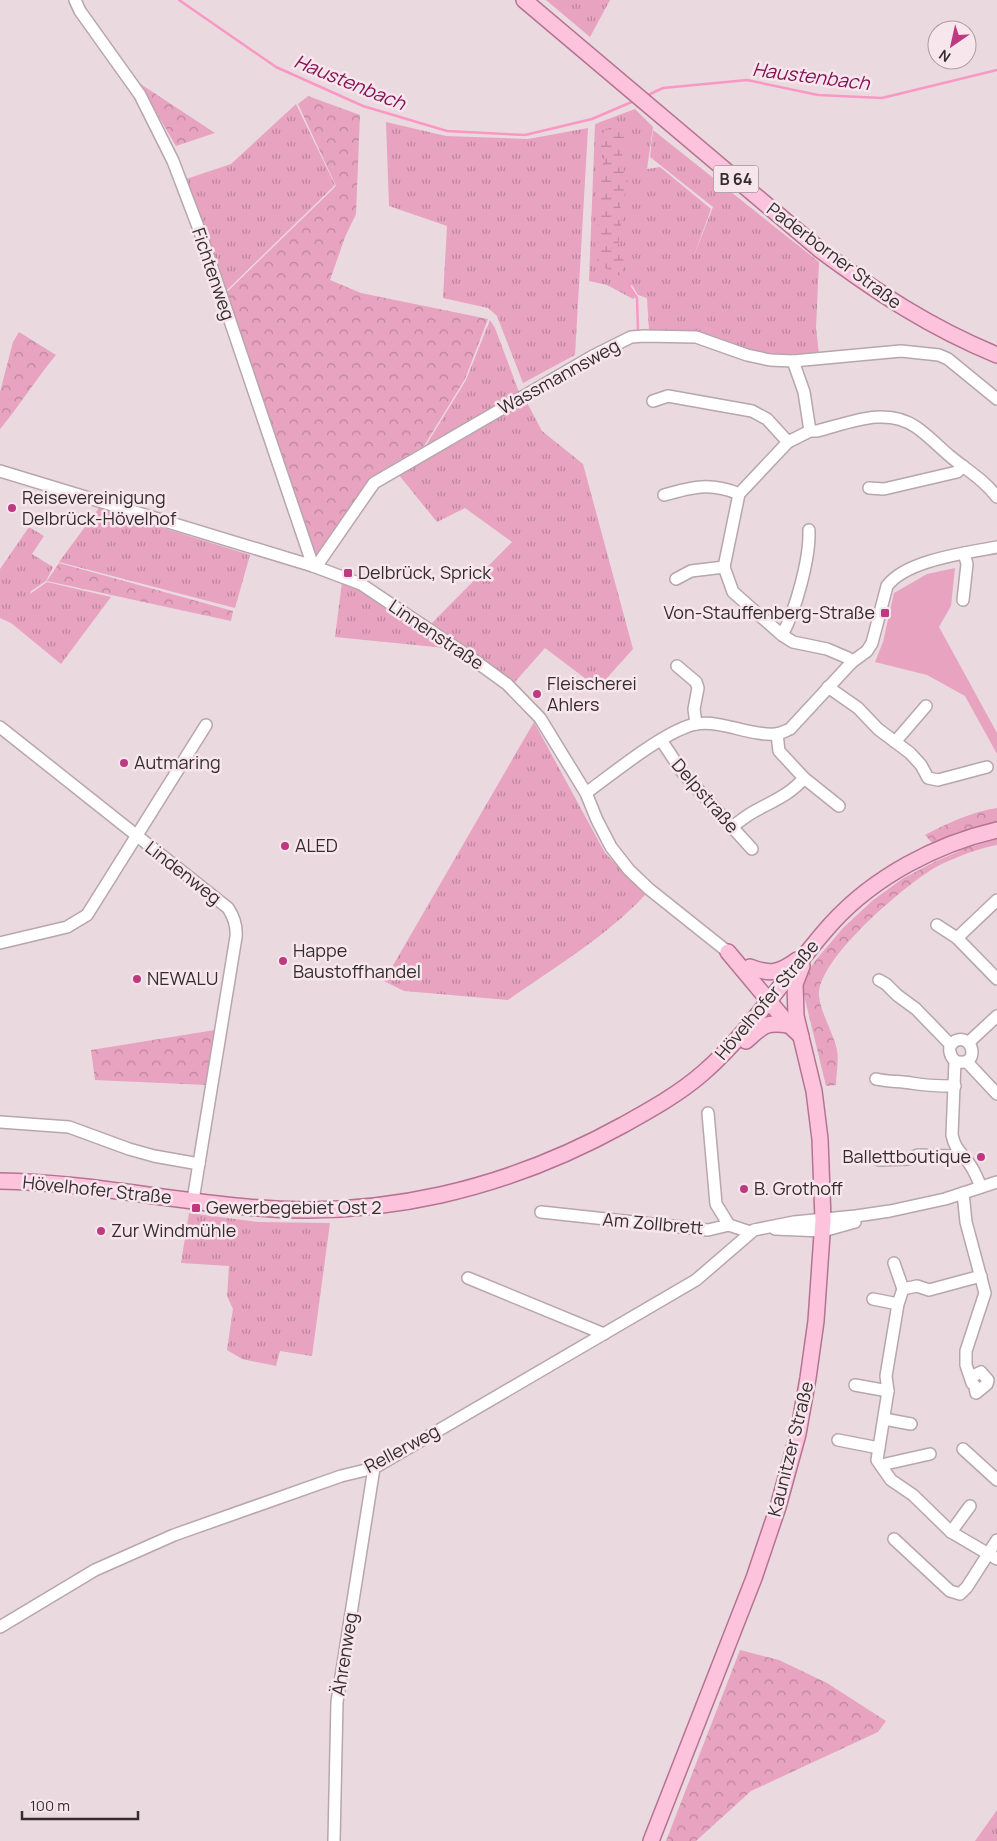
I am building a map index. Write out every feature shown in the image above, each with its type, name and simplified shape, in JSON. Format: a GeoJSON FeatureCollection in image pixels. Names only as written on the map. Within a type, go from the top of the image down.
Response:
{"type":"FeatureCollection","features":[{"type":"Feature","properties":{"kind":"main road","name":"Paderborner Straße"},"geometry":{"type":"LineString","coordinates":[[524,0],[820,250],[874,289],[919,318],[997,355]]}},
{"type":"Feature","properties":{"kind":"main road","name":"Hövelhofer Straße"},"geometry":{"type":"LineString","coordinates":[[0,1181],[88,1186],[268,1209],[316,1210],[374,1207],[440,1196],[488,1183],[541,1164],[597,1140],[681,1090],[716,1061],[773,996],[806,953],[834,921],[863,893],[929,854],[961,841],[997,830]]}},
{"type":"Feature","properties":{"kind":"main road"},"geometry":{"type":"LineString","coordinates":[[728,952],[750,967],[764,973],[783,970],[806,953]]}},
{"type":"Feature","properties":{"kind":"main road"},"geometry":{"type":"LineString","coordinates":[[728,952],[773,996]]}},
{"type":"Feature","properties":{"kind":"main road"},"geometry":{"type":"LineString","coordinates":[[793,1021],[795,984],[806,953]]}},
{"type":"Feature","properties":{"kind":"main road"},"geometry":{"type":"LineString","coordinates":[[750,967],[793,1021]]}},
{"type":"Feature","properties":{"kind":"main road"},"geometry":{"type":"LineString","coordinates":[[716,1061],[731,1054],[760,1028],[771,1023],[793,1021]]}},
{"type":"Feature","properties":{"kind":"main road","name":"Kaunitzer Straße"},"geometry":{"type":"LineString","coordinates":[[651,1841],[754,1578],[778,1507],[798,1434],[808,1378],[816,1321],[823,1225],[820,1139],[814,1091],[802,1037],[793,1021]]}},
{"type":"Feature","properties":{"kind":"street","name":"Fichtenweg"},"geometry":{"type":"LineString","coordinates":[[75,0],[80,11],[140,95],[173,161],[200,232],[313,566]]}},
{"type":"Feature","properties":{"kind":"street","name":"Wassmannsweg"},"geometry":{"type":"LineString","coordinates":[[313,566],[320,561],[374,483],[593,356],[632,337],[696,337],[747,355],[770,360],[793,361],[901,351],[939,355],[948,359],[997,399]]}},
{"type":"Feature","properties":{"kind":"street"},"geometry":{"type":"LineString","coordinates":[[793,361],[804,392],[810,432]]}},
{"type":"Feature","properties":{"kind":"street"},"geometry":{"type":"LineString","coordinates":[[653,402],[668,396],[752,411],[767,419],[788,442]]}},
{"type":"Feature","properties":{"kind":"street"},"geometry":{"type":"LineString","coordinates":[[852,662],[848,658],[827,649],[793,642],[782,635],[733,592],[724,567],[739,494],[788,442],[810,432],[867,418],[886,416],[902,419],[915,426],[987,485],[997,497]]}},
{"type":"Feature","properties":{"kind":"street"},"geometry":{"type":"LineString","coordinates":[[870,488],[884,489],[958,472],[963,466]]}},
{"type":"Feature","properties":{"kind":"street","name":"Linnenstraße"},"geometry":{"type":"LineString","coordinates":[[0,471],[313,566],[361,584],[507,684],[540,718],[586,793],[597,820],[612,847],[629,870],[728,952]]}},
{"type":"Feature","properties":{"kind":"street"},"geometry":{"type":"LineString","coordinates":[[664,494],[698,486],[725,488],[739,494]]}},
{"type":"Feature","properties":{"kind":"street"},"geometry":{"type":"LineString","coordinates":[[782,635],[791,619],[810,546],[809,530]]}},
{"type":"Feature","properties":{"kind":"street"},"geometry":{"type":"LineString","coordinates":[[586,793],[661,740],[696,724],[719,725],[765,734],[777,734],[790,729],[828,686],[852,662],[867,651],[872,643],[887,586],[892,579],[918,565],[997,547]]}},
{"type":"Feature","properties":{"kind":"street"},"geometry":{"type":"LineString","coordinates":[[963,600],[967,564],[964,554]]}},
{"type":"Feature","properties":{"kind":"street"},"geometry":{"type":"LineString","coordinates":[[676,579],[691,571],[724,567]]}},
{"type":"Feature","properties":{"kind":"street"},"geometry":{"type":"LineString","coordinates":[[677,666],[696,682],[698,688],[694,710],[696,724]]}},
{"type":"Feature","properties":{"kind":"street"},"geometry":{"type":"LineString","coordinates":[[828,686],[858,708],[878,729],[910,753],[921,765],[928,778],[938,780],[987,767]]}},
{"type":"Feature","properties":{"kind":"street"},"geometry":{"type":"LineString","coordinates":[[895,742],[926,706]]}},
{"type":"Feature","properties":{"kind":"street"},"geometry":{"type":"LineString","coordinates":[[0,942],[67,927],[87,915],[206,725]]}},
{"type":"Feature","properties":{"kind":"street","name":"Lindenweg"},"geometry":{"type":"LineString","coordinates":[[0,727],[136,837],[228,908],[233,915],[237,929],[193,1200]]}},
{"type":"Feature","properties":{"kind":"street"},"geometry":{"type":"LineString","coordinates":[[777,734],[780,751],[804,778],[839,806]]}},
{"type":"Feature","properties":{"kind":"street","name":"Delpstraße"},"geometry":{"type":"LineString","coordinates":[[661,740],[683,773],[752,849]]}},
{"type":"Feature","properties":{"kind":"street"},"geometry":{"type":"LineString","coordinates":[[732,827],[753,812],[796,788],[804,778]]}},
{"type":"Feature","properties":{"kind":"street"},"geometry":{"type":"LineString","coordinates":[[957,938],[997,900]]}},
{"type":"Feature","properties":{"kind":"street"},"geometry":{"type":"LineString","coordinates":[[937,925],[957,938],[997,979]]}},
{"type":"Feature","properties":{"kind":"street"},"geometry":{"type":"LineString","coordinates":[[879,980],[916,1009],[952,1044]]}},
{"type":"Feature","properties":{"kind":"street"},"geometry":{"type":"LineString","coordinates":[[969,1042],[997,1016]]}},
{"type":"Feature","properties":{"kind":"street"},"geometry":{"type":"LineString","coordinates":[[961,1062],[972,1057],[973,1050],[969,1042],[956,1040],[949,1050],[950,1056],[961,1062],[997,1094]]}},
{"type":"Feature","properties":{"kind":"street"},"geometry":{"type":"LineString","coordinates":[[961,1062],[955,1086],[952,1135],[954,1146],[968,1161],[977,1176],[980,1187]]}},
{"type":"Feature","properties":{"kind":"street"},"geometry":{"type":"LineString","coordinates":[[876,1079],[919,1085],[955,1086]]}},
{"type":"Feature","properties":{"kind":"street"},"geometry":{"type":"LineString","coordinates":[[708,1113],[716,1204],[729,1225]]}},
{"type":"Feature","properties":{"kind":"street"},"geometry":{"type":"LineString","coordinates":[[0,1122],[69,1127],[154,1156],[199,1164]]}},
{"type":"Feature","properties":{"kind":"street"},"geometry":{"type":"LineString","coordinates":[[879,1160],[918,1156],[951,1156],[960,1153]]}},
{"type":"Feature","properties":{"kind":"street"},"geometry":{"type":"LineString","coordinates":[[750,1232],[762,1228],[794,1231],[890,1211],[963,1193],[997,1182]]}},
{"type":"Feature","properties":{"kind":"street"},"geometry":{"type":"LineString","coordinates":[[963,1193],[966,1222],[985,1293],[966,1350],[966,1365],[971,1379]]}},
{"type":"Feature","properties":{"kind":"street","name":"Am Zollbrett"},"geometry":{"type":"LineString","coordinates":[[541,1212],[708,1230],[729,1225],[750,1232]]}},
{"type":"Feature","properties":{"kind":"street","name":"Rellerweg"},"geometry":{"type":"LineString","coordinates":[[0,1627],[95,1570],[174,1535],[341,1476],[374,1468],[696,1280],[750,1232]]}},
{"type":"Feature","properties":{"kind":"street"},"geometry":{"type":"LineString","coordinates":[[894,1263],[903,1289],[898,1304],[886,1376],[888,1390],[877,1460],[891,1480],[913,1495],[951,1532],[992,1556]]}},
{"type":"Feature","properties":{"kind":"street"},"geometry":{"type":"LineString","coordinates":[[903,1289],[917,1286],[929,1290],[982,1276]]}},
{"type":"Feature","properties":{"kind":"street"},"geometry":{"type":"LineString","coordinates":[[468,1278],[604,1334]]}},
{"type":"Feature","properties":{"kind":"street"},"geometry":{"type":"LineString","coordinates":[[873,1299],[898,1304]]}},
{"type":"Feature","properties":{"kind":"street"},"geometry":{"type":"LineString","coordinates":[[855,1385],[888,1390]]}},
{"type":"Feature","properties":{"kind":"street"},"geometry":{"type":"LineString","coordinates":[[884,1420],[911,1424]]}},
{"type":"Feature","properties":{"kind":"street"},"geometry":{"type":"LineString","coordinates":[[838,1440],[878,1448]]}},
{"type":"Feature","properties":{"kind":"street"},"geometry":{"type":"LineString","coordinates":[[963,1449],[997,1480]]}},
{"type":"Feature","properties":{"kind":"street"},"geometry":{"type":"LineString","coordinates":[[880,1466],[930,1454]]}},
{"type":"Feature","properties":{"kind":"street","name":"Ährenweg"},"geometry":{"type":"LineString","coordinates":[[334,1841],[337,1702],[374,1468]]}},
{"type":"Feature","properties":{"kind":"street"},"geometry":{"type":"LineString","coordinates":[[951,1532],[970,1506]]}},
{"type":"Feature","properties":{"kind":"street"},"geometry":{"type":"LineString","coordinates":[[894,1540],[950,1591],[960,1594],[992,1556],[997,1540]]}},
{"type":"Feature","properties":{"kind":"green space"},"geometry":{"type":"Polygon","coordinates":[[[546,0],[610,0],[590,37],[546,0]]]}},
{"type":"Feature","properties":{"kind":"green space"},"geometry":{"type":"Polygon","coordinates":[[[139,83],[215,133],[176,146],[139,83]]]}},
{"type":"Feature","properties":{"kind":"green space"},"geometry":{"type":"Polygon","coordinates":[[[308,96],[360,115],[356,214],[345,237],[330,280],[361,293],[488,319],[465,379],[424,446],[371,477],[314,558],[226,293],[336,186],[298,104],[308,96]]]}},
{"type":"Feature","properties":{"kind":"green space"},"geometry":{"type":"Polygon","coordinates":[[[296,104],[335,185],[225,292],[186,179],[231,164],[296,104]]]}},
{"type":"Feature","properties":{"kind":"green space"},"geometry":{"type":"Polygon","coordinates":[[[635,109],[653,127],[647,169],[660,167],[711,209],[693,258],[713,207],[650,157],[653,130],[819,262],[816,328],[819,354],[770,355],[649,331],[647,298],[638,295],[632,285],[629,287],[635,297],[633,299],[607,285],[589,281],[595,124],[635,109]]]}},
{"type":"Feature","properties":{"kind":"green space"},"geometry":{"type":"Polygon","coordinates":[[[386,122],[446,136],[528,139],[588,128],[575,355],[523,383],[497,316],[488,308],[443,298],[447,226],[389,206],[386,122]]]}},
{"type":"Feature","properties":{"kind":"green space"},"geometry":{"type":"Polygon","coordinates":[[[613,126],[622,129],[629,139],[619,163],[628,177],[627,189],[620,208],[622,218],[618,246],[624,261],[622,277],[598,264],[596,256],[601,248],[595,235],[600,214],[601,176],[605,156],[599,147],[604,131],[613,126]]]}},
{"type":"Feature","properties":{"kind":"green space"},"geometry":{"type":"Polygon","coordinates":[[[490,320],[495,328],[519,392],[425,447],[466,380],[490,320]]]}},
{"type":"Feature","properties":{"kind":"green space"},"geometry":{"type":"Polygon","coordinates":[[[19,332],[56,355],[0,429],[0,392],[13,342],[19,332]]]}},
{"type":"Feature","properties":{"kind":"green space"},"geometry":{"type":"Polygon","coordinates":[[[525,399],[542,431],[583,464],[633,649],[598,688],[545,648],[514,683],[430,625],[512,542],[465,508],[437,522],[398,474],[525,399]]]}},
{"type":"Feature","properties":{"kind":"green space"},"geometry":{"type":"Polygon","coordinates":[[[99,508],[250,555],[235,608],[59,562],[99,508]]]}},
{"type":"Feature","properties":{"kind":"green space"},"geometry":{"type":"Polygon","coordinates":[[[29,527],[44,536],[32,554],[53,567],[46,581],[31,591],[30,594],[47,582],[111,597],[61,664],[11,623],[0,618],[0,569],[29,527]]]}},
{"type":"Feature","properties":{"kind":"green space"},"geometry":{"type":"Polygon","coordinates":[[[59,563],[233,611],[231,621],[47,581],[59,563]]]}},
{"type":"Feature","properties":{"kind":"green space"},"geometry":{"type":"Polygon","coordinates":[[[955,568],[951,606],[939,627],[997,733],[997,754],[965,696],[927,675],[875,662],[883,642],[894,593],[927,574],[955,568]]]}},
{"type":"Feature","properties":{"kind":"green space"},"geometry":{"type":"Polygon","coordinates":[[[342,582],[364,590],[445,648],[335,637],[342,582]]]}},
{"type":"Feature","properties":{"kind":"green space"},"geometry":{"type":"Polygon","coordinates":[[[534,722],[605,853],[646,894],[631,910],[597,938],[508,1000],[404,991],[384,981],[534,722]]]}},
{"type":"Feature","properties":{"kind":"green space"},"geometry":{"type":"Polygon","coordinates":[[[997,808],[997,822],[958,832],[932,843],[925,835],[960,818],[997,808]]]}},
{"type":"Feature","properties":{"kind":"green space"},"geometry":{"type":"Polygon","coordinates":[[[997,839],[997,845],[982,848],[958,857],[922,876],[865,924],[832,963],[822,981],[819,996],[838,1054],[836,1085],[826,1086],[803,991],[805,976],[815,961],[843,928],[872,901],[902,879],[964,849],[997,839]]]}},
{"type":"Feature","properties":{"kind":"green space"},"geometry":{"type":"Polygon","coordinates":[[[215,1030],[206,1085],[95,1080],[91,1050],[215,1030]]]}},
{"type":"Feature","properties":{"kind":"green space"},"geometry":{"type":"Polygon","coordinates":[[[189,1213],[258,1222],[330,1223],[312,1356],[280,1351],[276,1366],[242,1359],[227,1350],[233,1309],[227,1296],[229,1266],[181,1263],[189,1213]]]}},
{"type":"Feature","properties":{"kind":"green space"},"geometry":{"type":"Polygon","coordinates":[[[740,1650],[779,1660],[827,1683],[886,1721],[878,1732],[751,1791],[696,1841],[666,1841],[740,1650]]]}},
{"type":"Feature","properties":{"kind":"green space"},"geometry":{"type":"Polygon","coordinates":[[[997,1810],[997,1841],[975,1841],[997,1810]]]}},
{"type":"Feature","properties":{"kind":"waterway","name":"Haustenbach"},"geometry":{"type":"LineString","coordinates":[[179,0],[276,67],[363,106],[447,131],[525,135],[592,119],[634,101]]}},
{"type":"Feature","properties":{"kind":"waterway","name":"Haustenbach"},"geometry":{"type":"LineString","coordinates":[[646,96],[663,88],[747,80],[818,95],[882,98],[997,70]]}},
{"type":"Feature","properties":{"kind":"waterway"},"geometry":{"type":"LineString","coordinates":[[627,283],[637,298],[638,331]]}},
{"type":"Feature","properties":{"kind":"place","name":"Reisevereinigung Delbrück-Hövelhof"},"geometry":{"type":"Point","coordinates":[12,508]}},
{"type":"Feature","properties":{"kind":"place","name":"Delbrück, Sprick"},"geometry":{"type":"Point","coordinates":[348,573]}},
{"type":"Feature","properties":{"kind":"place","name":"Von-Stauffenberg-Straße"},"geometry":{"type":"Point","coordinates":[885,613]}},
{"type":"Feature","properties":{"kind":"place","name":"Fleischerei Ahlers"},"geometry":{"type":"Point","coordinates":[537,694]}},
{"type":"Feature","properties":{"kind":"place","name":"Autmaring"},"geometry":{"type":"Point","coordinates":[124,763]}},
{"type":"Feature","properties":{"kind":"place","name":"ALED"},"geometry":{"type":"Point","coordinates":[285,846]}},
{"type":"Feature","properties":{"kind":"place","name":"Happe Baustoffhandel"},"geometry":{"type":"Point","coordinates":[283,961]}},
{"type":"Feature","properties":{"kind":"place","name":"NEWALU"},"geometry":{"type":"Point","coordinates":[137,979]}},
{"type":"Feature","properties":{"kind":"place","name":"Ballettboutique"},"geometry":{"type":"Point","coordinates":[981,1157]}},
{"type":"Feature","properties":{"kind":"place","name":"B. Grothoff"},"geometry":{"type":"Point","coordinates":[744,1189]}},
{"type":"Feature","properties":{"kind":"place","name":"Gewerbegebiet Ost 2"},"geometry":{"type":"Point","coordinates":[196,1208]}},
{"type":"Feature","properties":{"kind":"place","name":"Zur Windmühle"},"geometry":{"type":"Point","coordinates":[101,1231]}}]}
